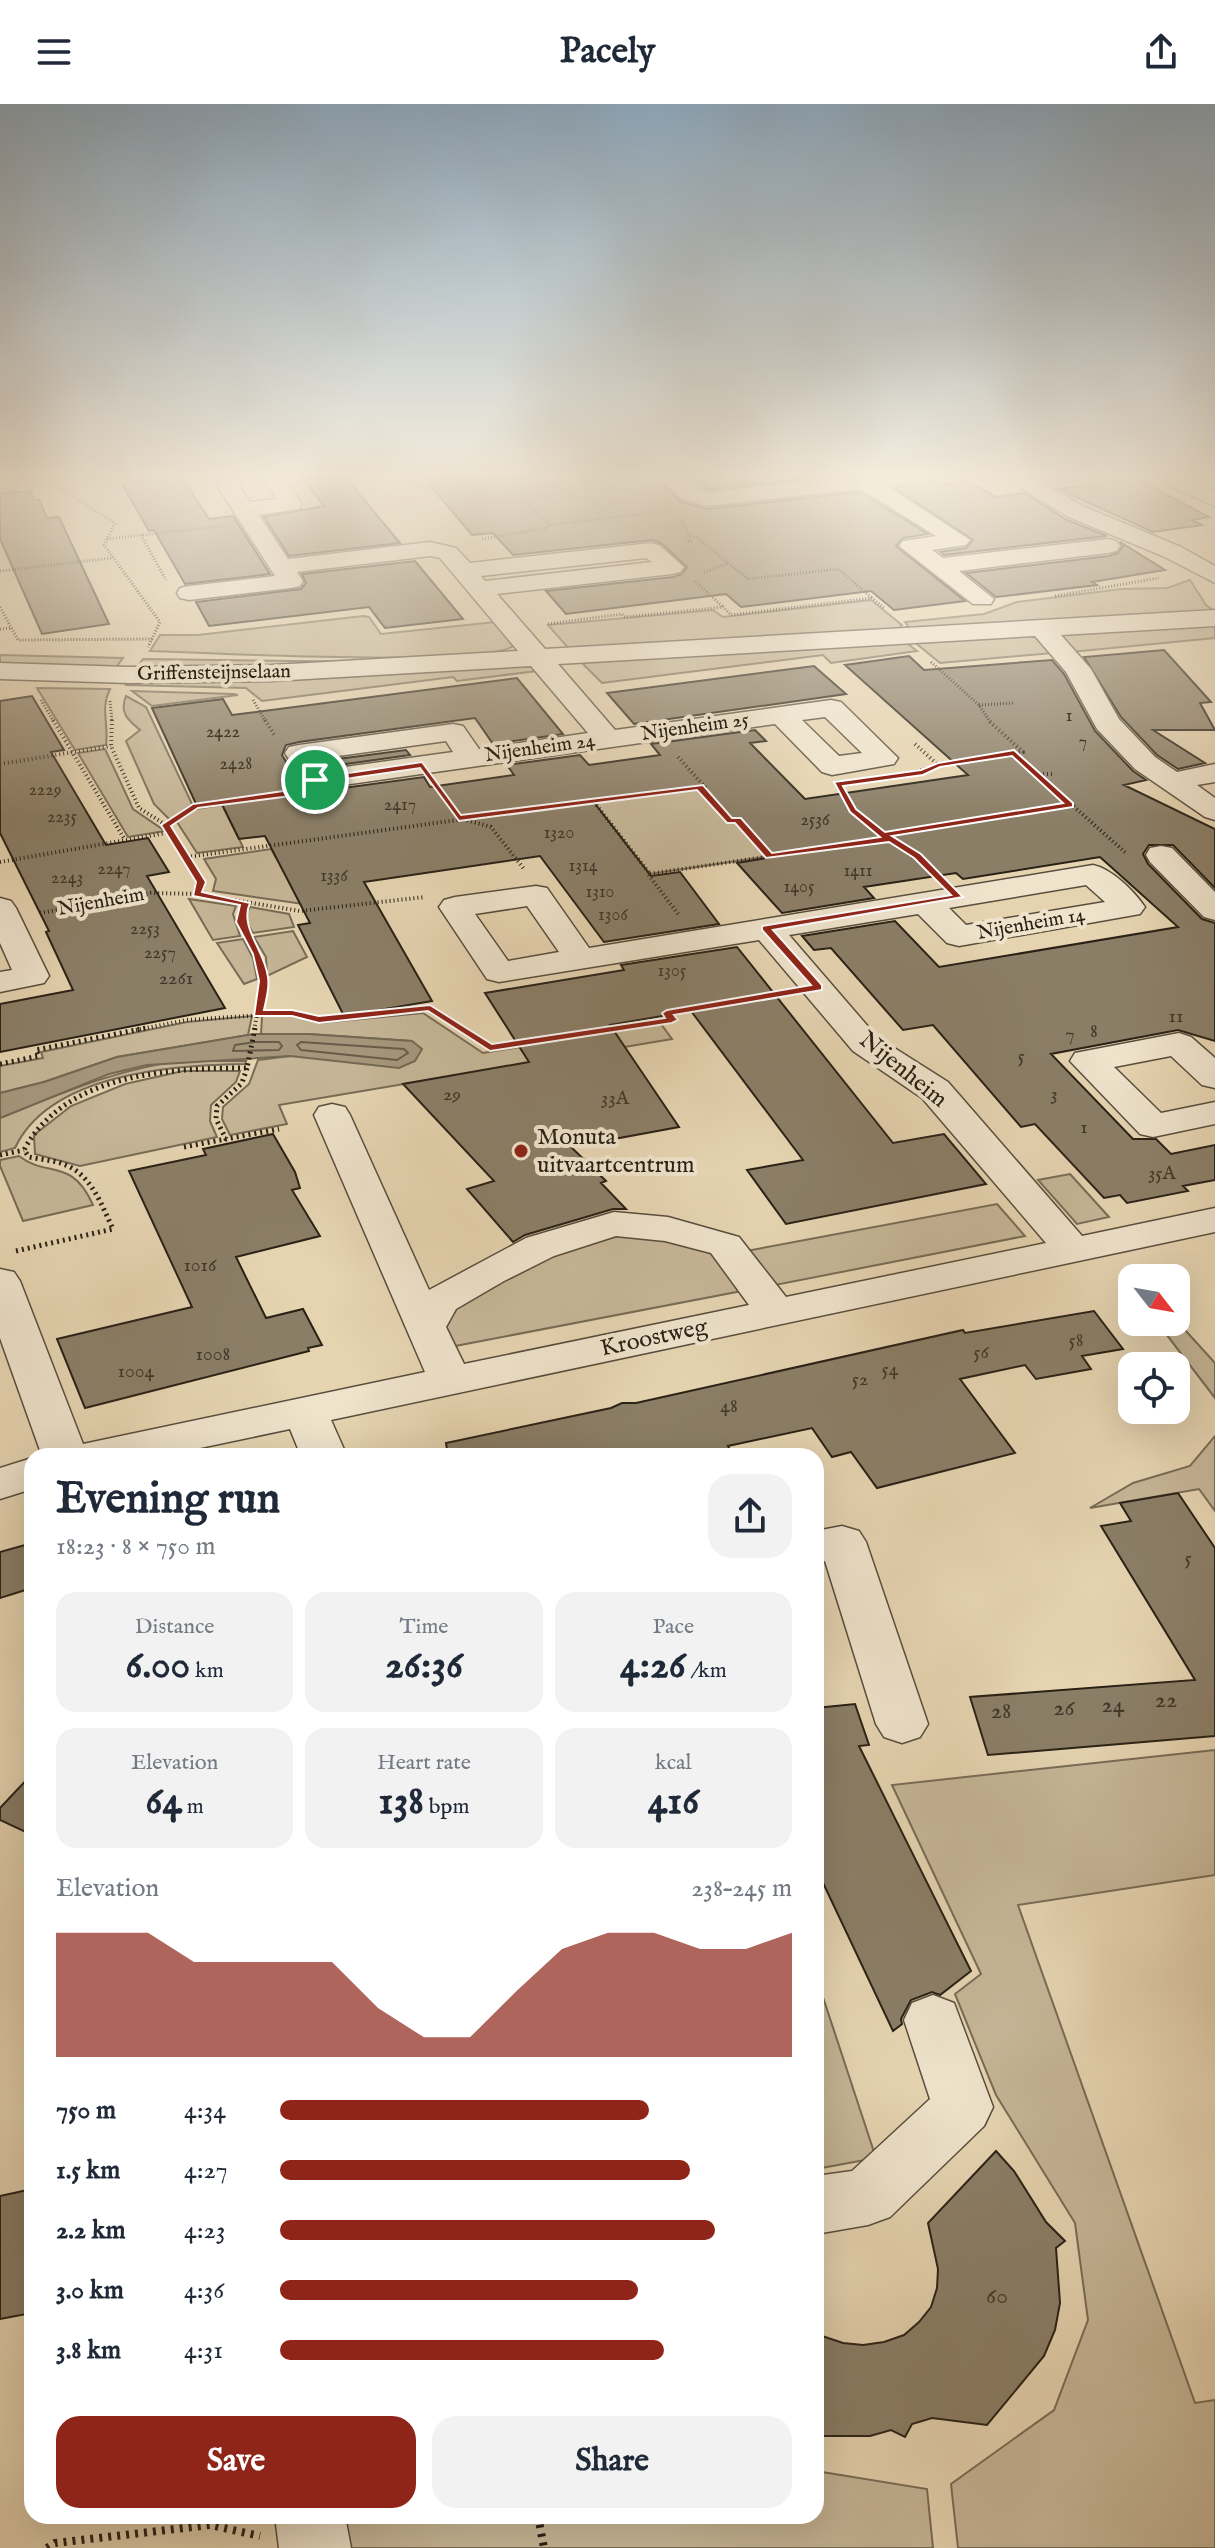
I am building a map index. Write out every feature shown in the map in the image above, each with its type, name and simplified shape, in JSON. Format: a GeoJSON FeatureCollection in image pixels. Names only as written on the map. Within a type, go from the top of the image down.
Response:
{"type":"FeatureCollection","features":[{"type":"Feature","properties":{"kind":"street"},"geometry":{"type":"LineString","coordinates":[[189,593],[194,592]]}},
{"type":"Feature","properties":{"kind":"street"},"geometry":{"type":"LineString","coordinates":[[481,592],[608,739]]}},
{"type":"Feature","properties":{"kind":"street"},"geometry":{"type":"LineString","coordinates":[[973,592],[982,599]]}},
{"type":"Feature","properties":{"kind":"street","name":"Griffensteijnselaan"},"geometry":{"type":"LineString","coordinates":[[6,639],[272,673],[1215,618]]}},
{"type":"Feature","properties":{"kind":"street"},"geometry":{"type":"LineString","coordinates":[[1041,628],[1078,669],[1107,723],[1145,763],[1215,811]]}},
{"type":"Feature","properties":{"kind":"street","name":"Griffensteijnselaan"},"geometry":{"type":"LineString","coordinates":[[0,671],[142,656]]}},
{"type":"Feature","properties":{"kind":"street","name":"Nijenheim 25"},"geometry":{"type":"LineString","coordinates":[[608,739],[831,708],[884,758],[832,766],[781,715]]}},
{"type":"Feature","properties":{"kind":"street","name":"Nijenheim 24"},"geometry":{"type":"LineString","coordinates":[[472,758],[453,732],[299,753],[315,780],[608,739]]}},
{"type":"Feature","properties":{"kind":"street"},"geometry":{"type":"LineString","coordinates":[[1171,782],[1215,773]]}},
{"type":"Feature","properties":{"kind":"street"},"geometry":{"type":"LineString","coordinates":[[1161,855],[1215,910]]}},
{"type":"Feature","properties":{"kind":"street","name":"Nijenheim 14"},"geometry":{"type":"LineString","coordinates":[[1093,874],[1129,907],[959,936],[925,903],[1093,874]]}},
{"type":"Feature","properties":{"kind":"street"},"geometry":{"type":"LineString","coordinates":[[580,959],[536,895],[455,907],[499,972],[580,959],[698,939],[925,903]]}},
{"type":"Feature","properties":{"kind":"street","name":"Nijenheim"},"geometry":{"type":"LineString","coordinates":[[766,928],[865,1044],[935,1090],[1071,1248]]}},
{"type":"Feature","properties":{"kind":"street"},"geometry":{"type":"LineString","coordinates":[[0,982],[32,976],[5,929]]}},
{"type":"Feature","properties":{"kind":"street"},"geometry":{"type":"LineString","coordinates":[[1210,1120],[1153,1126],[1088,1061],[1179,1044],[1215,1077]]}},
{"type":"Feature","properties":{"kind":"street"},"geometry":{"type":"LineString","coordinates":[[332,1115],[451,1381]]}},
{"type":"Feature","properties":{"kind":"street","name":"Kroostweg"},"geometry":{"type":"LineString","coordinates":[[133,1448],[1215,1220]]}},
{"type":"Feature","properties":{"kind":"street"},"geometry":{"type":"LineString","coordinates":[[425,1327],[440,1301],[490,1272],[540,1247],[614,1224],[668,1229],[725,1245],[776,1312]]}},
{"type":"Feature","properties":{"kind":"street"},"geometry":{"type":"LineString","coordinates":[[5,1267],[62,1448]]}},
{"type":"Feature","properties":{"kind":"street"},"geometry":{"type":"LineString","coordinates":[[306,1413],[321,1448]]}},
{"type":"Feature","properties":{"kind":"street"},"geometry":{"type":"LineString","coordinates":[[0,1484],[24,1476]]}},
{"type":"Feature","properties":{"kind":"street"},"geometry":{"type":"LineString","coordinates":[[824,1545],[842,1542],[902,1724]]}},
{"type":"Feature","properties":{"kind":"street"},"geometry":{"type":"LineString","coordinates":[[824,2204],[868,2197],[963,2107],[933,2020]]}},
{"type":"Feature","properties":{"kind":"path"},"geometry":{"type":"LineString","coordinates":[[139,592],[159,618],[142,656],[108,703],[113,730],[111,746],[139,808],[148,817],[166,825],[187,857],[201,882],[197,894]]}},
{"type":"Feature","properties":{"kind":"path"},"geometry":{"type":"LineString","coordinates":[[865,592],[889,612]]}},
{"type":"Feature","properties":{"kind":"path"},"geometry":{"type":"LineString","coordinates":[[1051,596],[1086,592]]}},
{"type":"Feature","properties":{"kind":"path"},"geometry":{"type":"LineString","coordinates":[[543,624],[622,614],[625,617],[723,607],[731,615],[872,598]]}},
{"type":"Feature","properties":{"kind":"path"},"geometry":{"type":"LineString","coordinates":[[0,607],[6,639]]}},
{"type":"Feature","properties":{"kind":"path"},"geometry":{"type":"LineString","coordinates":[[0,629],[6,639]]}},
{"type":"Feature","properties":{"kind":"path"},"geometry":{"type":"LineString","coordinates":[[904,635],[979,705],[984,716],[1023,752],[938,765],[909,774]]}},
{"type":"Feature","properties":{"kind":"path"},"geometry":{"type":"LineString","coordinates":[[6,639],[142,656]]}},
{"type":"Feature","properties":{"kind":"path"},"geometry":{"type":"LineString","coordinates":[[41,700],[125,840]]}},
{"type":"Feature","properties":{"kind":"path"},"geometry":{"type":"LineString","coordinates":[[255,704],[270,702]]}},
{"type":"Feature","properties":{"kind":"path"},"geometry":{"type":"LineString","coordinates":[[979,705],[1015,703]]}},
{"type":"Feature","properties":{"kind":"path"},"geometry":{"type":"LineString","coordinates":[[0,764],[111,746]]}},
{"type":"Feature","properties":{"kind":"path"},"geometry":{"type":"LineString","coordinates":[[1014,753],[1128,854],[1112,856]]}},
{"type":"Feature","properties":{"kind":"path"},"geometry":{"type":"LineString","coordinates":[[422,765],[459,818],[491,827],[544,894],[536,895]]}},
{"type":"Feature","properties":{"kind":"path"},"geometry":{"type":"LineString","coordinates":[[832,766],[842,795],[853,810],[883,835],[917,856],[958,897]]}},
{"type":"Feature","properties":{"kind":"path"},"geometry":{"type":"LineString","coordinates":[[1035,774],[1053,774]]}},
{"type":"Feature","properties":{"kind":"path"},"geometry":{"type":"LineString","coordinates":[[166,825],[196,806],[306,791],[315,780]]}},
{"type":"Feature","properties":{"kind":"path"},"geometry":{"type":"LineString","coordinates":[[187,857],[699,787],[730,821],[737,820],[770,856]]}},
{"type":"Feature","properties":{"kind":"path"},"geometry":{"type":"LineString","coordinates":[[593,802],[698,939]]}},
{"type":"Feature","properties":{"kind":"path"},"geometry":{"type":"LineString","coordinates":[[883,835],[1070,805]]}},
{"type":"Feature","properties":{"kind":"path"},"geometry":{"type":"LineString","coordinates":[[0,862],[172,832]]}},
{"type":"Feature","properties":{"kind":"path"},"geometry":{"type":"LineString","coordinates":[[650,874],[890,839]]}},
{"type":"Feature","properties":{"kind":"path","name":"Nijenheim"},"geometry":{"type":"LineString","coordinates":[[5,929],[151,893],[197,894],[300,911],[414,896],[477,904]]}},
{"type":"Feature","properties":{"kind":"path"},"geometry":{"type":"LineString","coordinates":[[226,1139],[216,1119],[217,1106],[242,1083],[250,1061],[264,981],[258,954],[241,922],[240,914],[245,903]]}},
{"type":"Feature","properties":{"kind":"path"},"geometry":{"type":"LineString","coordinates":[[0,1064],[39,1056],[36,1050],[187,1020],[258,1013],[292,1013],[319,1019],[430,1008],[490,1048],[672,1020],[667,1013],[818,987]]}},
{"type":"Feature","properties":{"kind":"path"},"geometry":{"type":"LineString","coordinates":[[24,1150],[29,1134],[66,1103],[122,1082],[182,1068],[247,1068]]}},
{"type":"Feature","properties":{"kind":"path"},"geometry":{"type":"LineString","coordinates":[[184,1147],[279,1129]]}},
{"type":"Feature","properties":{"kind":"path"},"geometry":{"type":"LineString","coordinates":[[0,1155],[24,1150]]}},
{"type":"Feature","properties":{"kind":"path"},"geometry":{"type":"LineString","coordinates":[[5,1267],[113,1229],[98,1195],[84,1178],[67,1165],[29,1157],[24,1150]]}},
{"type":"Feature","properties":{"kind":"path"},"geometry":{"type":"LineString","coordinates":[[540,2524],[544,2548]]}},
{"type":"Feature","properties":{"kind":"path"},"geometry":{"type":"LineString","coordinates":[[47,2548],[55,2543],[210,2525],[300,2535]]}},
{"type":"Feature","properties":{"kind":"shaded area"},"geometry":{"type":"Polygon","coordinates":[[[1097,592],[1198,592],[1215,612],[904,629],[908,626],[905,622],[984,614],[1017,602],[1097,592]]]}},
{"type":"Feature","properties":{"kind":"shaded area"},"geometry":{"type":"Polygon","coordinates":[[[871,600],[902,625],[899,628],[901,631],[570,650],[548,625],[713,610],[723,617],[871,600]]]}},
{"type":"Feature","properties":{"kind":"shaded area"},"geometry":{"type":"Polygon","coordinates":[[[369,617],[381,634],[495,622],[514,645],[495,652],[403,657],[150,651],[160,635],[198,635],[369,617]]]}},
{"type":"Feature","properties":{"kind":"shaded area"},"geometry":{"type":"Polygon","coordinates":[[[1215,623],[1215,638],[1071,652],[1060,637],[1064,633],[1215,623]]]}},
{"type":"Feature","properties":{"kind":"shaded area"},"geometry":{"type":"Polygon","coordinates":[[[1023,634],[1038,638],[1053,653],[940,663],[912,640],[1023,634]]]}},
{"type":"Feature","properties":{"kind":"shaded area"},"geometry":{"type":"Polygon","coordinates":[[[903,640],[917,651],[831,663],[823,655],[602,683],[578,659],[903,640]]]}},
{"type":"Feature","properties":{"kind":"shaded area"},"geometry":{"type":"Polygon","coordinates":[[[0,655],[123,658],[114,670],[0,667],[0,655]]]}},
{"type":"Feature","properties":{"kind":"shaded area"},"geometry":{"type":"Polygon","coordinates":[[[143,659],[375,662],[135,671],[143,659]]]}},
{"type":"Feature","properties":{"kind":"shaded area"},"geometry":{"type":"Polygon","coordinates":[[[531,666],[537,671],[457,681],[453,677],[262,701],[246,688],[126,685],[131,677],[531,666]]]}},
{"type":"Feature","properties":{"kind":"shaded area"},"geometry":{"type":"Polygon","coordinates":[[[37,688],[110,689],[105,710],[106,745],[75,750],[37,688]]]}},
{"type":"Feature","properties":{"kind":"shaded area"},"geometry":{"type":"Polygon","coordinates":[[[132,691],[234,694],[238,695],[152,706],[132,691]]]}},
{"type":"Feature","properties":{"kind":"shaded area"},"geometry":{"type":"Polygon","coordinates":[[[126,696],[146,707],[192,804],[170,820],[154,804],[126,741],[140,730],[124,712],[126,696]]]}},
{"type":"Feature","properties":{"kind":"shaded area"},"geometry":{"type":"Polygon","coordinates":[[[105,749],[133,809],[165,831],[128,837],[78,753],[105,749]]]}},
{"type":"Feature","properties":{"kind":"shaded area"},"geometry":{"type":"Polygon","coordinates":[[[699,787],[730,821],[737,820],[770,856],[650,874],[593,802],[699,787]]]}},
{"type":"Feature","properties":{"kind":"shaded area"},"geometry":{"type":"Polygon","coordinates":[[[222,805],[243,847],[197,853],[177,822],[196,809],[222,805]]]}},
{"type":"Feature","properties":{"kind":"shaded area"},"geometry":{"type":"Polygon","coordinates":[[[271,849],[303,904],[213,891],[216,879],[204,859],[271,849]]]}},
{"type":"Feature","properties":{"kind":"shaded area"},"geometry":{"type":"Polygon","coordinates":[[[189,899],[236,906],[233,914],[240,936],[213,940],[189,899]]]}},
{"type":"Feature","properties":{"kind":"shaded area"},"geometry":{"type":"Polygon","coordinates":[[[250,907],[289,914],[294,927],[253,933],[247,920],[250,907]]]}},
{"type":"Feature","properties":{"kind":"shaded area"},"geometry":{"type":"Polygon","coordinates":[[[293,931],[307,957],[267,976],[266,957],[254,937],[293,931]]]}},
{"type":"Feature","properties":{"kind":"shaded area"},"geometry":{"type":"Polygon","coordinates":[[[243,939],[253,958],[257,979],[244,984],[217,943],[243,939]]]}},
{"type":"Feature","properties":{"kind":"shaded area"},"geometry":{"type":"Polygon","coordinates":[[[423,1013],[483,1053],[661,1024],[672,1039],[279,1105],[287,1124],[230,1135],[222,1119],[223,1107],[249,1084],[258,1060],[412,1041],[261,1034],[262,1016],[290,1015],[320,1023],[423,1013]]]}},
{"type":"Feature","properties":{"kind":"shaded area"},"geometry":{"type":"Polygon","coordinates":[[[252,1016],[248,1035],[117,1057],[44,1082],[0,1093],[0,1066],[43,1058],[41,1052],[187,1022],[252,1016]]]}},
{"type":"Feature","properties":{"kind":"shaded area"},"geometry":{"type":"Polygon","coordinates":[[[183,1061],[246,1061],[245,1064],[150,1071],[84,1089],[56,1103],[32,1123],[15,1148],[0,1152],[0,1118],[112,1076],[183,1061]]]}},
{"type":"Feature","properties":{"kind":"shaded area"},"geometry":{"type":"Polygon","coordinates":[[[183,1071],[240,1071],[236,1082],[211,1105],[210,1121],[217,1137],[80,1166],[35,1154],[34,1135],[71,1106],[125,1084],[183,1071]]]}},
{"type":"Feature","properties":{"kind":"shaded area"},"geometry":{"type":"Polygon","coordinates":[[[19,1156],[39,1166],[68,1174],[77,1180],[93,1205],[23,1221],[0,1166],[0,1160],[19,1156]]]}},
{"type":"Feature","properties":{"kind":"shaded area"},"geometry":{"type":"Polygon","coordinates":[[[1070,1174],[1109,1217],[1077,1224],[1038,1180],[1070,1174]]]}},
{"type":"Feature","properties":{"kind":"shaded area"},"geometry":{"type":"Polygon","coordinates":[[[997,1204],[1025,1236],[765,1287],[741,1252],[997,1204]]]}},
{"type":"Feature","properties":{"kind":"shaded area"},"geometry":{"type":"Polygon","coordinates":[[[619,1230],[720,1251],[747,1290],[450,1347],[441,1324],[450,1307],[499,1276],[619,1230]]]}},
{"type":"Feature","properties":{"kind":"shaded area"},"geometry":{"type":"Polygon","coordinates":[[[1190,1335],[1215,1363],[1215,1398],[1190,1365],[1190,1352],[1180,1352],[1168,1336],[1190,1335]]]}},
{"type":"Feature","properties":{"kind":"shaded area"},"geometry":{"type":"Polygon","coordinates":[[[1215,1436],[1215,1511],[1199,1489],[1090,1508],[1133,1483],[1190,1466],[1215,1436]]]}},
{"type":"Feature","properties":{"kind":"shaded area"},"geometry":{"type":"Polygon","coordinates":[[[1215,1750],[1215,1875],[1018,1905],[1195,2403],[1215,2400],[1215,2548],[958,2548],[951,2484],[1054,2410],[1088,2320],[1075,2223],[996,2095],[955,1994],[981,1974],[892,1785],[1215,1750]]]}},
{"type":"Feature","properties":{"kind":"shaded area"},"geometry":{"type":"Polygon","coordinates":[[[824,2000],[876,2158],[824,2168],[824,2000]]]}},
{"type":"Feature","properties":{"kind":"shaded area"},"geometry":{"type":"Polygon","coordinates":[[[824,2472],[927,2489],[933,2548],[340,2548],[336,2524],[824,2524],[824,2472]]]}},
{"type":"Feature","properties":{"kind":"water"},"geometry":{"type":"Polygon","coordinates":[[[254,1034],[412,1041],[422,1049],[415,1061],[399,1068],[290,1056],[147,1065],[109,1074],[0,1118],[0,1093],[44,1082],[117,1057],[254,1034]]]}},
{"type":"Feature","properties":{"kind":"building"},"geometry":{"type":"Polygon","coordinates":[[[23,592],[94,592],[109,624],[42,634],[23,592]]]}},
{"type":"Feature","properties":{"kind":"building"},"geometry":{"type":"Polygon","coordinates":[[[276,592],[441,592],[463,619],[385,628],[369,607],[209,626],[196,602],[276,592]]]}},
{"type":"Feature","properties":{"kind":"building"},"geometry":{"type":"Polygon","coordinates":[[[547,592],[862,592],[741,607],[726,594],[566,614],[547,592]]]}},
{"type":"Feature","properties":{"kind":"building"},"geometry":{"type":"Polygon","coordinates":[[[872,592],[954,592],[965,601],[894,610],[872,592]]]}},
{"type":"Feature","properties":{"kind":"building"},"geometry":{"type":"Polygon","coordinates":[[[990,592],[1038,592],[996,597],[990,592]]]}},
{"type":"Feature","properties":{"kind":"building"},"geometry":{"type":"Polygon","coordinates":[[[1164,650],[1211,702],[1200,703],[1215,730],[1153,730],[1205,763],[1178,769],[1157,755],[1121,717],[1084,657],[1164,650]]]}},
{"type":"Feature","properties":{"kind":"building"},"geometry":{"type":"Polygon","coordinates":[[[909,656],[924,670],[1052,660],[1064,674],[1095,731],[1133,771],[1146,780],[1124,785],[1215,829],[1215,888],[1173,845],[1149,845],[1143,854],[1148,864],[1202,919],[1215,923],[1215,1041],[1178,1030],[1051,1054],[1133,1139],[1156,1139],[1171,1154],[1215,1145],[1215,1180],[1183,1186],[1188,1191],[1127,1203],[1120,1195],[1104,1198],[1035,1124],[1021,1127],[933,1025],[903,1030],[831,948],[814,950],[802,936],[895,921],[939,967],[1178,927],[1100,857],[963,879],[956,873],[864,887],[874,898],[782,913],[737,863],[767,858],[703,786],[593,801],[651,876],[680,872],[719,924],[604,942],[540,856],[364,882],[432,1001],[344,1016],[298,925],[310,923],[265,836],[239,839],[220,800],[196,804],[152,708],[223,699],[232,715],[517,678],[563,734],[493,744],[475,718],[299,742],[286,745],[282,755],[302,788],[314,792],[424,777],[430,787],[514,775],[507,765],[580,755],[589,765],[660,755],[651,744],[755,730],[766,741],[750,743],[805,799],[968,775],[845,665],[909,656]]]}},
{"type":"Feature","properties":{"kind":"building"},"geometry":{"type":"Polygon","coordinates":[[[814,666],[846,694],[634,724],[607,693],[814,666]]]}},
{"type":"Feature","properties":{"kind":"building"},"geometry":{"type":"Polygon","coordinates":[[[32,696],[64,750],[51,752],[106,845],[148,838],[169,872],[147,876],[225,1008],[0,1052],[0,1004],[73,990],[46,932],[49,931],[0,833],[0,701],[32,696]]]}},
{"type":"Feature","properties":{"kind":"building"},"geometry":{"type":"Polygon","coordinates":[[[406,750],[410,755],[325,767],[322,761],[406,750]]]}},
{"type":"Feature","properties":{"kind":"building"},"geometry":{"type":"Polygon","coordinates":[[[737,947],[893,1143],[944,1134],[986,1184],[786,1224],[747,1170],[803,1160],[691,1011],[610,1025],[679,1127],[571,1147],[606,1181],[601,1183],[626,1209],[613,1209],[525,1235],[513,1242],[467,1189],[494,1181],[403,1084],[529,1062],[485,993],[624,970],[621,965],[737,947]]]}},
{"type":"Feature","properties":{"kind":"building"},"geometry":{"type":"Polygon","coordinates":[[[273,1134],[295,1172],[300,1188],[292,1190],[320,1236],[236,1257],[266,1318],[303,1309],[322,1345],[308,1348],[309,1351],[85,1408],[57,1339],[192,1307],[129,1171],[206,1155],[203,1149],[273,1134]]]}},
{"type":"Feature","properties":{"kind":"building"},"geometry":{"type":"Polygon","coordinates":[[[1094,1311],[1123,1349],[1082,1356],[1091,1369],[1036,1379],[1025,1365],[960,1379],[1015,1453],[877,1488],[851,1452],[832,1457],[812,1428],[729,1448],[447,1448],[446,1443],[611,1408],[622,1403],[636,1403],[963,1330],[965,1333],[1094,1311]]]}},
{"type":"Feature","properties":{"kind":"building"},"geometry":{"type":"Polygon","coordinates":[[[1178,1493],[1215,1548],[1215,1736],[988,1755],[970,1697],[1195,1680],[1101,1526],[1131,1521],[1120,1503],[1178,1493]]]}},
{"type":"Feature","properties":{"kind":"building"},"geometry":{"type":"Polygon","coordinates":[[[24,1545],[24,1590],[0,1598],[0,1552],[24,1545]]]}},
{"type":"Feature","properties":{"kind":"building"},"geometry":{"type":"Polygon","coordinates":[[[855,1704],[869,1745],[859,1746],[971,1971],[940,1995],[932,1992],[911,2000],[901,2019],[902,2024],[893,2031],[824,1885],[824,1707],[855,1704]]]}},
{"type":"Feature","properties":{"kind":"building"},"geometry":{"type":"Polygon","coordinates":[[[24,1782],[24,1831],[0,1820],[0,1808],[24,1782]]]}},
{"type":"Feature","properties":{"kind":"building"},"geometry":{"type":"Polygon","coordinates":[[[996,2151],[1014,2171],[1046,2222],[1065,2241],[1056,2248],[1060,2303],[1055,2330],[1044,2356],[987,2425],[932,2418],[912,2424],[905,2437],[891,2430],[870,2436],[824,2436],[824,2337],[863,2345],[884,2342],[904,2335],[919,2322],[931,2307],[937,2288],[938,2269],[928,2223],[996,2151]]]}},
{"type":"Feature","properties":{"kind":"building"},"geometry":{"type":"Polygon","coordinates":[[[24,2191],[24,2314],[0,2319],[0,2196],[24,2191]]]}},
{"type":"Feature","properties":{"kind":"place","name":"Monuta uitvaartcentrum"},"geometry":{"type":"Point","coordinates":[521,1151]}},
{"type":"Feature","properties":{"kind":"route"},"geometry":{"type":"LineString","coordinates":[[315,780],[306,791],[196,806],[166,825],[201,882],[197,894],[245,903],[240,914],[241,922],[258,954],[264,981],[258,1013],[292,1013],[319,1019],[430,1008],[490,1048],[672,1020],[667,1013],[818,987],[766,928],[958,897],[917,856],[903,845],[883,835],[1070,805],[1014,753],[938,765],[923,772],[837,784],[853,810],[883,835],[890,839],[770,856],[737,820],[730,821],[699,787],[459,818],[422,765],[315,780]]}}]}
